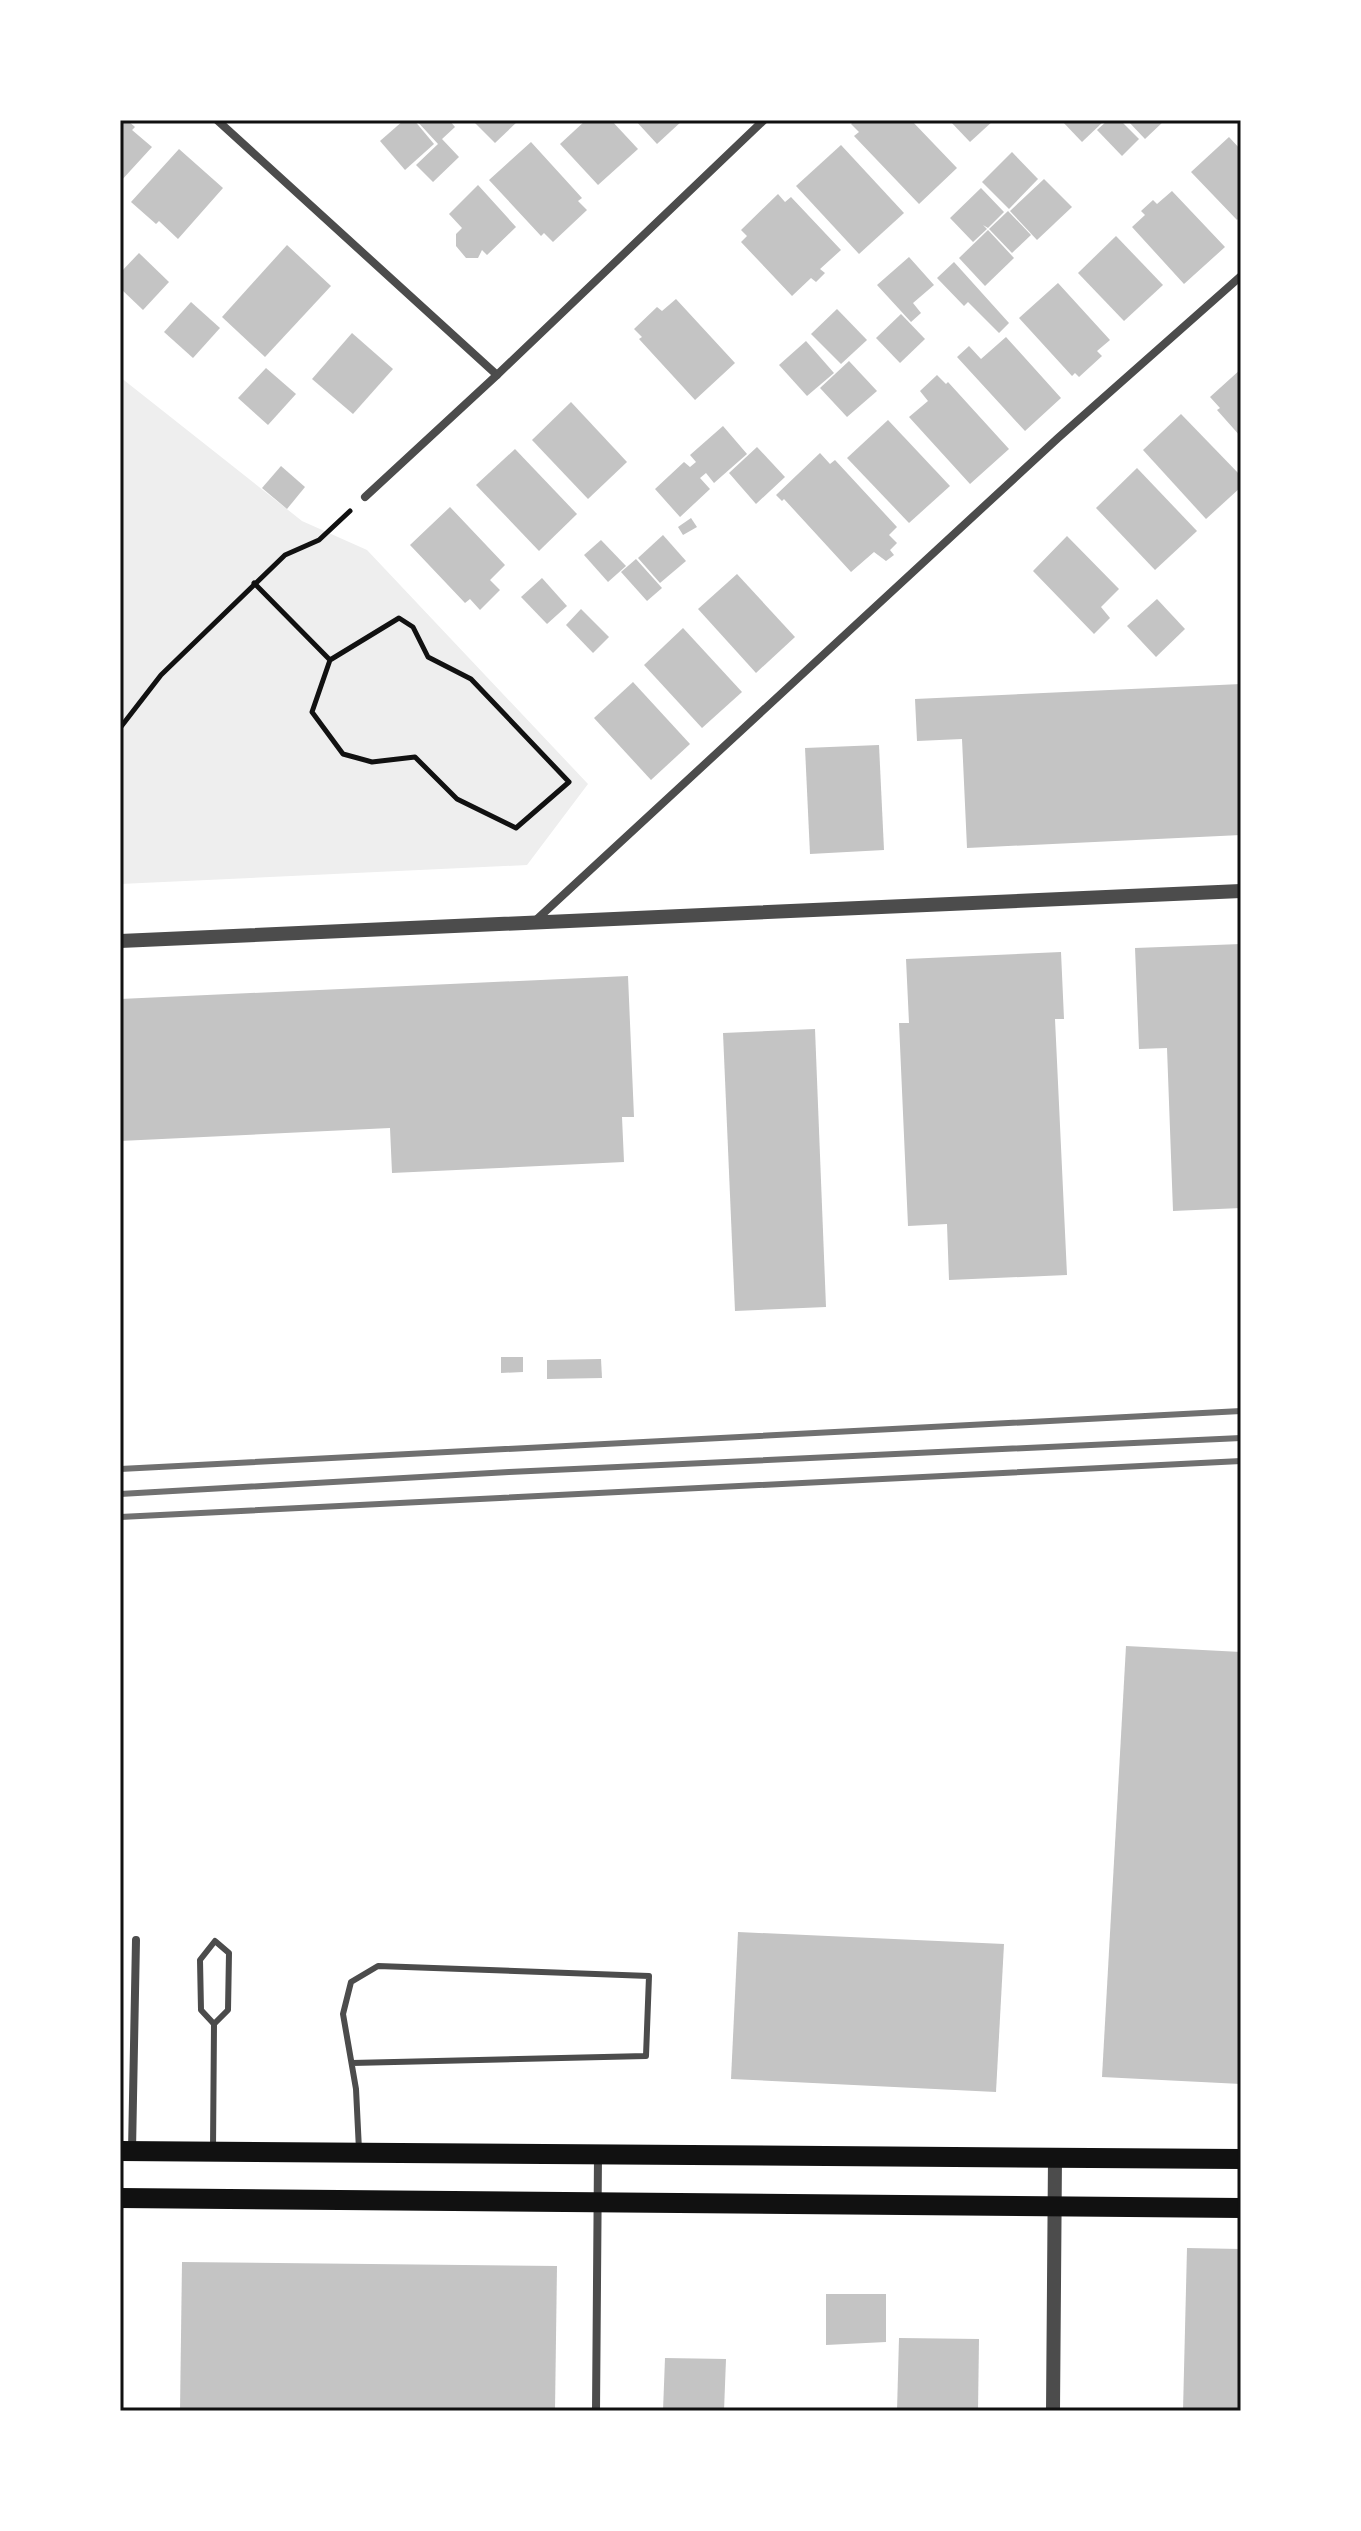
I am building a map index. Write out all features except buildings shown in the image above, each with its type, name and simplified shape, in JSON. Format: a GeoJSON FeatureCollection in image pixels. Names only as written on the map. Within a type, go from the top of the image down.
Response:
{"type":"FeatureCollection","features":[{"type":"Feature","properties":{"kind":"main road"},"geometry":{"type":"LineString","coordinates":[[126,2151],[1241,2159]]}},
{"type":"Feature","properties":{"kind":"main road"},"geometry":{"type":"LineString","coordinates":[[120,2198],[1241,2208]]}},
{"type":"Feature","properties":{"kind":"street"},"geometry":{"type":"LineString","coordinates":[[217,120],[497,375]]}},
{"type":"Feature","properties":{"kind":"street"},"geometry":{"type":"LineString","coordinates":[[365,497],[764,120]]}},
{"type":"Feature","properties":{"kind":"street"},"geometry":{"type":"LineString","coordinates":[[531,924],[1058,438],[1241,276]]}},
{"type":"Feature","properties":{"kind":"street"},"geometry":{"type":"LineString","coordinates":[[120,941],[1238,889]]}},
{"type":"Feature","properties":{"kind":"street"},"geometry":{"type":"LineString","coordinates":[[126,2151],[136,1940]]}},
{"type":"Feature","properties":{"kind":"street"},"geometry":{"type":"LineString","coordinates":[[596,2411],[598,2155]]}},
{"type":"Feature","properties":{"kind":"street"},"geometry":{"type":"LineString","coordinates":[[1053,2411],[1055,2157]]}},
{"type":"Feature","properties":{"kind":"lane"},"geometry":{"type":"LineString","coordinates":[[213,2152],[214,2024],[201,2010],[200,1960],[215,1941],[229,1953],[228,2010],[214,2024]]}},
{"type":"Feature","properties":{"kind":"lane"},"geometry":{"type":"LineString","coordinates":[[352,2063],[646,2056],[649,1976],[378,1966],[351,1982],[343,2014],[356,2089],[359,2152]]}},
{"type":"Feature","properties":{"kind":"path"},"geometry":{"type":"LineString","coordinates":[[120,728],[161,675],[254,583],[285,555],[319,540],[365,497]]}},
{"type":"Feature","properties":{"kind":"path"},"geometry":{"type":"LineString","coordinates":[[254,583],[330,660]]}},
{"type":"Feature","properties":{"kind":"path"},"geometry":{"type":"LineString","coordinates":[[399,618],[413,627],[428,657],[471,679],[569,782],[516,828],[457,799],[415,757],[372,762],[343,754],[312,712],[330,660],[399,618]]}},
{"type":"Feature","properties":{"kind":"shaded area"},"geometry":{"type":"Polygon","coordinates":[[[120,377],[302,521],[367,550],[588,784],[527,865],[120,884],[120,377]]]}},
{"type":"Feature","properties":{"kind":"railway"},"geometry":{"type":"LineString","coordinates":[[120,1469],[1241,1411]]}},
{"type":"Feature","properties":{"kind":"railway"},"geometry":{"type":"LineString","coordinates":[[120,1494],[509,1472],[1241,1438]]}},
{"type":"Feature","properties":{"kind":"railway"},"geometry":{"type":"LineString","coordinates":[[120,1517],[1241,1461]]}}]}
